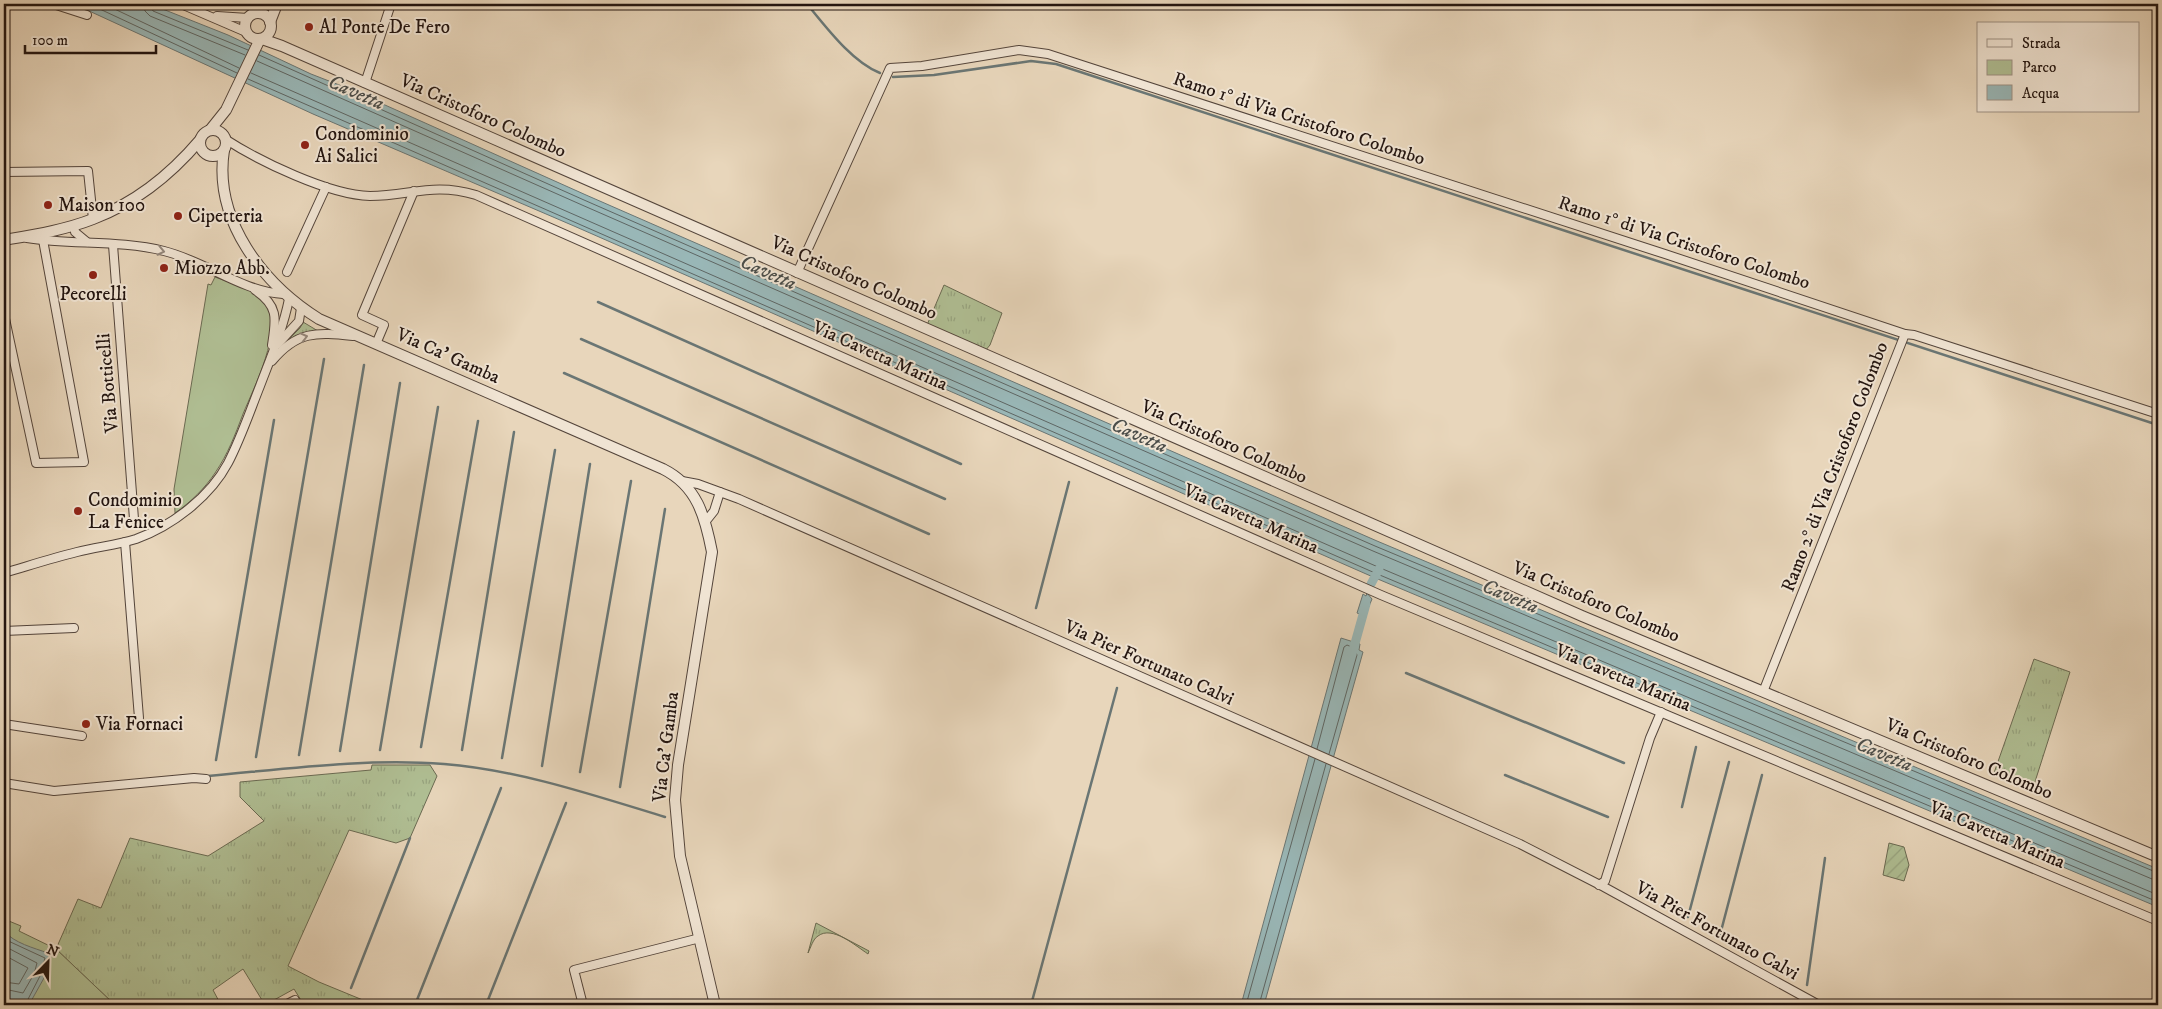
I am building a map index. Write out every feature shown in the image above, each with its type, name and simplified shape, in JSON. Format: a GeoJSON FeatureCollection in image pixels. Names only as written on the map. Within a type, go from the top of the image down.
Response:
{"type":"FeatureCollection","features":[{"type":"Feature","properties":{"kind":"street"},"geometry":{"type":"LineString","coordinates":[[53,4],[87,15]]}},
{"type":"Feature","properties":{"kind":"street"},"geometry":{"type":"LineString","coordinates":[[181,4],[255,39],[267,36],[277,4]]}},
{"type":"Feature","properties":{"kind":"street"},"geometry":{"type":"LineString","coordinates":[[260,13],[268,4]]}},
{"type":"Feature","properties":{"kind":"street"},"geometry":{"type":"LineString","coordinates":[[365,83],[391,4]]}},
{"type":"Feature","properties":{"kind":"street"},"geometry":{"type":"LineString","coordinates":[[203,13],[228,18],[248,18]]}},
{"type":"Feature","properties":{"kind":"street"},"geometry":{"type":"LineString","coordinates":[[4,240],[62,228],[93,219],[125,203],[157,182],[183,159],[226,110],[251,57],[255,39],[245,25],[248,18],[252,14],[260,13],[267,17],[270,26]]}},
{"type":"Feature","properties":{"kind":"street","name":"Via Cristoforo Colombo"},"geometry":{"type":"LineString","coordinates":[[270,26],[282,46]]}},
{"type":"Feature","properties":{"kind":"street","name":"Via Cristoforo Colombo"},"geometry":{"type":"LineString","coordinates":[[255,39],[282,46],[1582,616],[2158,856]]}},
{"type":"Feature","properties":{"kind":"street","name":"Ramo 1° di Via Cristoforo Colombo"},"geometry":{"type":"LineString","coordinates":[[797,273],[890,68],[922,66],[1019,50],[1048,54],[1666,254],[1903,339]]}},
{"type":"Feature","properties":{"kind":"street","name":"Via Ca' Gamba"},"geometry":{"type":"LineString","coordinates":[[226,110],[222,177],[230,213],[242,241],[260,268],[286,296],[319,320],[655,465],[682,481],[700,505],[706,521],[712,552],[678,765],[675,800],[680,856],[716,1005]]}},
{"type":"Feature","properties":{"kind":"street"},"geometry":{"type":"LineString","coordinates":[[183,159],[219,154],[224,143],[217,130],[210,130]]}},
{"type":"Feature","properties":{"kind":"street"},"geometry":{"type":"LineString","coordinates":[[200,140],[201,148],[209,155]]}},
{"type":"Feature","properties":{"kind":"street","name":"Via Cavetta Marina"},"geometry":{"type":"LineString","coordinates":[[224,143],[326,187],[347,193],[370,196],[444,188],[476,195],[1380,595],[2158,921]]}},
{"type":"Feature","properties":{"kind":"street","name":"Via Ca' Gamba"},"geometry":{"type":"LineString","coordinates":[[209,155],[222,177]]}},
{"type":"Feature","properties":{"kind":"street"},"geometry":{"type":"LineString","coordinates":[[4,172],[88,170],[93,219]]}},
{"type":"Feature","properties":{"kind":"street"},"geometry":{"type":"LineString","coordinates":[[287,272],[326,187]]}},
{"type":"Feature","properties":{"kind":"street"},"geometry":{"type":"LineString","coordinates":[[376,344],[384,325],[362,315],[414,191]]}},
{"type":"Feature","properties":{"kind":"street"},"geometry":{"type":"LineString","coordinates":[[74,225],[75,232],[88,242]]}},
{"type":"Feature","properties":{"kind":"street"},"geometry":{"type":"LineString","coordinates":[[62,228],[63,236],[74,242]]}},
{"type":"Feature","properties":{"kind":"street"},"geometry":{"type":"LineString","coordinates":[[4,233],[43,240],[143,247],[173,253],[251,287],[286,296],[275,348],[227,465],[209,490],[187,510],[160,528],[125,542],[59,556],[4,573]]}},
{"type":"Feature","properties":{"kind":"street"},"geometry":{"type":"LineString","coordinates":[[4,314],[36,463],[84,462],[43,240]]}},
{"type":"Feature","properties":{"kind":"street","name":"Via Botticelli"},"geometry":{"type":"LineString","coordinates":[[113,245],[134,520]]}},
{"type":"Feature","properties":{"kind":"street"},"geometry":{"type":"LineString","coordinates":[[251,287],[268,300],[274,312],[271,358]]}},
{"type":"Feature","properties":{"kind":"street"},"geometry":{"type":"LineString","coordinates":[[275,348],[299,321],[301,308]]}},
{"type":"Feature","properties":{"kind":"street"},"geometry":{"type":"LineString","coordinates":[[267,367],[293,340],[325,335],[361,337]]}},
{"type":"Feature","properties":{"kind":"street","name":"Ramo 2° di Via Cristoforo Colombo"},"geometry":{"type":"LineString","coordinates":[[1763,692],[1903,339],[1914,335],[2158,414]]}},
{"type":"Feature","properties":{"kind":"street","name":"Via Pier Fortunato Calvi"},"geometry":{"type":"LineString","coordinates":[[682,481],[720,492],[1520,844],[1819,1005]]}},
{"type":"Feature","properties":{"kind":"street"},"geometry":{"type":"LineString","coordinates":[[706,521],[714,511],[720,492]]}},
{"type":"Feature","properties":{"kind":"street"},"geometry":{"type":"LineString","coordinates":[[125,542],[139,718]]}},
{"type":"Feature","properties":{"kind":"street"},"geometry":{"type":"LineString","coordinates":[[4,631],[74,628]]}},
{"type":"Feature","properties":{"kind":"street"},"geometry":{"type":"LineString","coordinates":[[1599,885],[1605,881],[1650,738],[1661,712]]}},
{"type":"Feature","properties":{"kind":"street"},"geometry":{"type":"LineString","coordinates":[[4,724],[82,736]]}},
{"type":"Feature","properties":{"kind":"street"},"geometry":{"type":"LineString","coordinates":[[4,783],[54,791],[194,778],[206,779]]}},
{"type":"Feature","properties":{"kind":"street"},"geometry":{"type":"LineString","coordinates":[[583,1005],[574,970],[700,938]]}},
{"type":"Feature","properties":{"kind":"street"},"geometry":{"type":"LineString","coordinates":[[286,1005],[295,1000]]}},
{"type":"Feature","properties":{"kind":"green space"},"geometry":{"type":"Polygon","coordinates":[[[215,277],[249,290],[266,302],[271,314],[270,343],[260,374],[224,459],[202,489],[175,513],[174,489],[208,284],[211,285],[215,277]]]}},
{"type":"Feature","properties":{"kind":"green space"},"geometry":{"type":"Polygon","coordinates":[[[944,285],[1002,313],[990,345],[985,351],[927,325],[944,285]]]}},
{"type":"Feature","properties":{"kind":"green space"},"geometry":{"type":"Polygon","coordinates":[[[303,322],[318,331],[300,335],[287,341],[300,328],[303,322]]]}},
{"type":"Feature","properties":{"kind":"green space"},"geometry":{"type":"Polygon","coordinates":[[[2034,659],[2070,672],[2033,788],[1994,773],[2034,659]]]}},
{"type":"Feature","properties":{"kind":"green space"},"geometry":{"type":"Polygon","coordinates":[[[372,765],[430,765],[437,776],[410,838],[396,843],[349,830],[288,966],[319,982],[375,1005],[304,1005],[294,989],[265,1005],[243,969],[213,990],[221,1005],[115,1005],[56,949],[78,899],[101,908],[130,838],[208,856],[264,821],[240,797],[240,782],[371,770],[372,765]]]}},
{"type":"Feature","properties":{"kind":"green space"},"geometry":{"type":"Polygon","coordinates":[[[1889,843],[1904,847],[1909,865],[1904,881],[1883,875],[1889,843]]]}},
{"type":"Feature","properties":{"kind":"green space"},"geometry":{"type":"Polygon","coordinates":[[[4,919],[21,926],[19,931],[56,949],[115,1005],[4,1005],[4,919]]]}},
{"type":"Feature","properties":{"kind":"green space"},"geometry":{"type":"Polygon","coordinates":[[[816,923],[869,951],[868,954],[844,938],[830,933],[824,933],[816,937],[808,953],[816,923]]]}},
{"type":"Feature","properties":{"kind":"water","name":"Cavetta"},"geometry":{"type":"Polygon","coordinates":[[[74,4],[150,4],[228,35],[311,74],[347,88],[586,195],[1377,541],[2158,869],[2158,907],[1373,577],[574,226],[313,114],[74,4]]]}},
{"type":"Feature","properties":{"kind":"water"},"geometry":{"type":"Polygon","coordinates":[[[1367,593],[1372,599],[1365,616],[1357,613],[1363,594],[1366,596],[1367,593]]]}},
{"type":"Feature","properties":{"kind":"water"},"geometry":{"type":"Polygon","coordinates":[[[1341,638],[1360,644],[1359,650],[1363,652],[1264,1005],[1241,1005],[1341,638]]]}},
{"type":"Feature","properties":{"kind":"water"},"geometry":{"type":"Polygon","coordinates":[[[4,931],[19,942],[48,953],[51,957],[44,978],[30,1003],[21,1005],[4,1000],[4,931]]]}},
{"type":"Feature","properties":{"kind":"waterway"},"geometry":{"type":"LineString","coordinates":[[807,4],[831,33],[859,61],[880,73]]}},
{"type":"Feature","properties":{"kind":"waterway"},"geometry":{"type":"LineString","coordinates":[[893,77],[934,75],[1031,61],[1056,64],[2158,425]]}},
{"type":"Feature","properties":{"kind":"waterway"},"geometry":{"type":"LineString","coordinates":[[598,302],[961,464]]}},
{"type":"Feature","properties":{"kind":"waterway"},"geometry":{"type":"LineString","coordinates":[[581,339],[945,499]]}},
{"type":"Feature","properties":{"kind":"waterway"},"geometry":{"type":"LineString","coordinates":[[256,757],[324,359]]}},
{"type":"Feature","properties":{"kind":"waterway"},"geometry":{"type":"LineString","coordinates":[[299,755],[364,365]]}},
{"type":"Feature","properties":{"kind":"waterway"},"geometry":{"type":"LineString","coordinates":[[564,373],[929,534]]}},
{"type":"Feature","properties":{"kind":"waterway"},"geometry":{"type":"LineString","coordinates":[[340,751],[400,383]]}},
{"type":"Feature","properties":{"kind":"waterway"},"geometry":{"type":"LineString","coordinates":[[380,750],[438,407]]}},
{"type":"Feature","properties":{"kind":"waterway"},"geometry":{"type":"LineString","coordinates":[[216,760],[274,420]]}},
{"type":"Feature","properties":{"kind":"waterway"},"geometry":{"type":"LineString","coordinates":[[421,747],[478,421]]}},
{"type":"Feature","properties":{"kind":"waterway"},"geometry":{"type":"LineString","coordinates":[[462,750],[514,432]]}},
{"type":"Feature","properties":{"kind":"waterway"},"geometry":{"type":"LineString","coordinates":[[502,758],[555,450]]}},
{"type":"Feature","properties":{"kind":"waterway"},"geometry":{"type":"LineString","coordinates":[[542,766],[590,464]]}},
{"type":"Feature","properties":{"kind":"waterway"},"geometry":{"type":"LineString","coordinates":[[580,772],[631,481]]}},
{"type":"Feature","properties":{"kind":"waterway"},"geometry":{"type":"LineString","coordinates":[[1036,608],[1069,482]]}},
{"type":"Feature","properties":{"kind":"waterway"},"geometry":{"type":"LineString","coordinates":[[620,787],[665,509]]}},
{"type":"Feature","properties":{"kind":"waterway"},"geometry":{"type":"LineString","coordinates":[[1371,584],[1379,569]]}},
{"type":"Feature","properties":{"kind":"waterway"},"geometry":{"type":"LineString","coordinates":[[1352,654],[1366,604]]}},
{"type":"Feature","properties":{"kind":"waterway"},"geometry":{"type":"LineString","coordinates":[[1406,673],[1624,763]]}},
{"type":"Feature","properties":{"kind":"waterway"},"geometry":{"type":"LineString","coordinates":[[1031,1005],[1117,688]]}},
{"type":"Feature","properties":{"kind":"waterway"},"geometry":{"type":"LineString","coordinates":[[1682,807],[1696,747]]}},
{"type":"Feature","properties":{"kind":"waterway"},"geometry":{"type":"LineString","coordinates":[[1688,917],[1729,762]]}},
{"type":"Feature","properties":{"kind":"waterway"},"geometry":{"type":"LineString","coordinates":[[208,776],[355,763],[444,764],[472,767],[556,784],[665,817]]}},
{"type":"Feature","properties":{"kind":"waterway"},"geometry":{"type":"LineString","coordinates":[[1505,775],[1608,817]]}},
{"type":"Feature","properties":{"kind":"waterway"},"geometry":{"type":"LineString","coordinates":[[1720,935],[1762,775]]}},
{"type":"Feature","properties":{"kind":"waterway"},"geometry":{"type":"LineString","coordinates":[[415,1005],[501,788]]}},
{"type":"Feature","properties":{"kind":"waterway"},"geometry":{"type":"LineString","coordinates":[[486,1005],[566,803]]}},
{"type":"Feature","properties":{"kind":"waterway"},"geometry":{"type":"LineString","coordinates":[[351,988],[410,838]]}},
{"type":"Feature","properties":{"kind":"waterway"},"geometry":{"type":"LineString","coordinates":[[1807,985],[1825,858]]}},
{"type":"Feature","properties":{"kind":"place","name":"Al Ponte De Fero"},"geometry":{"type":"Point","coordinates":[309,27]}},
{"type":"Feature","properties":{"kind":"place","name":"Condominio Ai Salici"},"geometry":{"type":"Point","coordinates":[305,145]}},
{"type":"Feature","properties":{"kind":"place","name":"Maison 100"},"geometry":{"type":"Point","coordinates":[48,205]}},
{"type":"Feature","properties":{"kind":"place","name":"Cipetteria"},"geometry":{"type":"Point","coordinates":[178,216]}},
{"type":"Feature","properties":{"kind":"place","name":"Miozzo Abb."},"geometry":{"type":"Point","coordinates":[164,268]}},
{"type":"Feature","properties":{"kind":"place","name":"Pecorelli"},"geometry":{"type":"Point","coordinates":[93,275]}},
{"type":"Feature","properties":{"kind":"place","name":"Condominio La Fenice"},"geometry":{"type":"Point","coordinates":[78,511]}},
{"type":"Feature","properties":{"kind":"place","name":"Via Fornaci"},"geometry":{"type":"Point","coordinates":[86,724]}}]}
